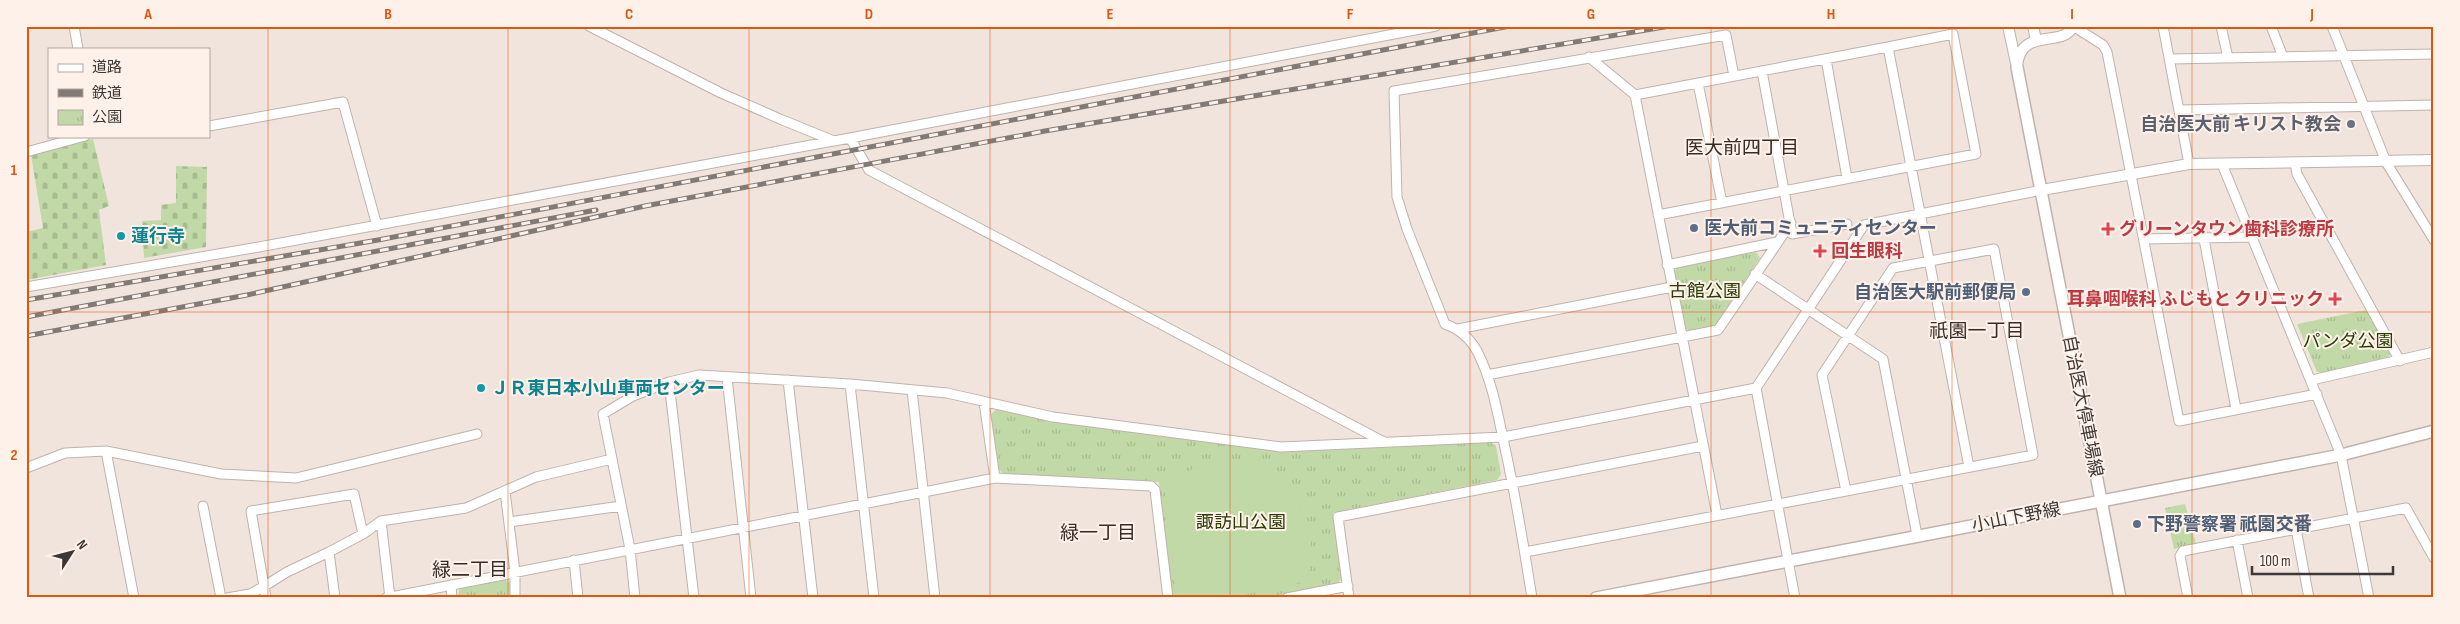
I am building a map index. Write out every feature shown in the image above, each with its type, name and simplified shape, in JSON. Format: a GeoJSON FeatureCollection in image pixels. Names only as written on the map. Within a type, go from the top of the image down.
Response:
{"type":"FeatureCollection","features":[{"type":"Feature","properties":{"kind":"main road","name":"自治医大停車場線"},"geometry":{"type":"LineString","coordinates":[[2017,67],[2120,598]]}},
{"type":"Feature","properties":{"kind":"main road","name":"小山下野線"},"geometry":{"type":"LineString","coordinates":[[1596,598],[2341,455],[2434,431]]}},
{"type":"Feature","properties":{"kind":"street"},"geometry":{"type":"LineString","coordinates":[[74,26],[78,48]]}},
{"type":"Feature","properties":{"kind":"street"},"geometry":{"type":"LineString","coordinates":[[589,26],[721,93],[834,141]]}},
{"type":"Feature","properties":{"kind":"street"},"geometry":{"type":"LineString","coordinates":[[26,287],[377,226],[1436,26]]}},
{"type":"Feature","properties":{"kind":"street"},"geometry":{"type":"LineString","coordinates":[[2008,26],[2017,67]]}},
{"type":"Feature","properties":{"kind":"street"},"geometry":{"type":"LineString","coordinates":[[2033,26],[2036,40]]}},
{"type":"Feature","properties":{"kind":"street"},"geometry":{"type":"LineString","coordinates":[[2017,67],[2020,52],[2036,40],[2066,35],[2073,26],[2102,45],[2107,52],[2179,421],[2318,394]]}},
{"type":"Feature","properties":{"kind":"street"},"geometry":{"type":"LineString","coordinates":[[2163,26],[2189,164]]}},
{"type":"Feature","properties":{"kind":"street"},"geometry":{"type":"LineString","coordinates":[[2221,26],[2228,58]]}},
{"type":"Feature","properties":{"kind":"street"},"geometry":{"type":"LineString","coordinates":[[2271,26],[2283,57]]}},
{"type":"Feature","properties":{"kind":"street"},"geometry":{"type":"LineString","coordinates":[[2332,26],[2386,162],[2434,240]]}},
{"type":"Feature","properties":{"kind":"street"},"geometry":{"type":"LineString","coordinates":[[1635,95],[1953,34],[1976,154],[1658,215]]}},
{"type":"Feature","properties":{"kind":"street"},"geometry":{"type":"LineString","coordinates":[[1532,598],[1513,484],[1495,399],[1487,375],[1477,352],[1458,329],[1445,324],[1407,229],[1397,197],[1394,91],[1726,35],[1734,76]]}},
{"type":"Feature","properties":{"kind":"street"},"geometry":{"type":"LineString","coordinates":[[1888,47],[1969,467]]}},
{"type":"Feature","properties":{"kind":"street"},"geometry":{"type":"LineString","coordinates":[[2170,59],[2434,54]]}},
{"type":"Feature","properties":{"kind":"street"},"geometry":{"type":"LineString","coordinates":[[1589,57],[1635,95],[1693,400],[1717,515]]}},
{"type":"Feature","properties":{"kind":"street"},"geometry":{"type":"LineString","coordinates":[[1826,59],[1847,178]]}},
{"type":"Feature","properties":{"kind":"street"},"geometry":{"type":"LineString","coordinates":[[1762,71],[1792,234],[1847,224]]}},
{"type":"Feature","properties":{"kind":"street"},"geometry":{"type":"LineString","coordinates":[[1698,83],[1722,203]]}},
{"type":"Feature","properties":{"kind":"street"},"geometry":{"type":"LineString","coordinates":[[210,126],[343,102],[377,226]]}},
{"type":"Feature","properties":{"kind":"street"},"geometry":{"type":"LineString","coordinates":[[2180,110],[2434,105]]}},
{"type":"Feature","properties":{"kind":"street"},"geometry":{"type":"LineString","coordinates":[[26,152],[78,138]]}},
{"type":"Feature","properties":{"kind":"street"},"geometry":{"type":"LineString","coordinates":[[850,138],[869,170],[1384,443]]}},
{"type":"Feature","properties":{"kind":"street"},"geometry":{"type":"LineString","coordinates":[[1795,598],[1779,503],[1756,388],[1864,225],[2042,190],[2189,164],[2434,160]]}},
{"type":"Feature","properties":{"kind":"street"},"geometry":{"type":"LineString","coordinates":[[2295,163],[2297,174],[2400,360]]}},
{"type":"Feature","properties":{"kind":"street"},"geometry":{"type":"LineString","coordinates":[[2222,164],[2318,394],[2341,455],[2369,598]]}},
{"type":"Feature","properties":{"kind":"street"},"geometry":{"type":"LineString","coordinates":[[1487,375],[1718,330],[1776,242],[1791,223]]}},
{"type":"Feature","properties":{"kind":"street"},"geometry":{"type":"LineString","coordinates":[[2144,239],[2252,237]]}},
{"type":"Feature","properties":{"kind":"street"},"geometry":{"type":"LineString","coordinates":[[2204,239],[2236,409]]}},
{"type":"Feature","properties":{"kind":"street"},"geometry":{"type":"LineString","coordinates":[[1667,265],[1776,242]]}},
{"type":"Feature","properties":{"kind":"street"},"geometry":{"type":"LineString","coordinates":[[1525,552],[1779,503],[1846,491],[2033,455],[1994,249],[1893,268],[1822,375],[1846,491]]}},
{"type":"Feature","properties":{"kind":"street"},"geometry":{"type":"LineString","coordinates":[[1755,274],[1883,359],[1917,535]]}},
{"type":"Feature","properties":{"kind":"street"},"geometry":{"type":"LineString","coordinates":[[1458,329],[1672,287]]}},
{"type":"Feature","properties":{"kind":"street"},"geometry":{"type":"LineString","coordinates":[[2312,380],[2434,352]]}},
{"type":"Feature","properties":{"kind":"street"},"geometry":{"type":"LineString","coordinates":[[635,598],[630,549],[603,414],[633,396],[669,382],[699,375],[850,384],[947,393],[1053,417],[1281,447],[1503,437],[1756,388]]}},
{"type":"Feature","properties":{"kind":"street"},"geometry":{"type":"LineString","coordinates":[[727,377],[751,598]]}},
{"type":"Feature","properties":{"kind":"street"},"geometry":{"type":"LineString","coordinates":[[788,380],[813,598]]}},
{"type":"Feature","properties":{"kind":"street"},"geometry":{"type":"LineString","coordinates":[[669,382],[694,598]]}},
{"type":"Feature","properties":{"kind":"street"},"geometry":{"type":"LineString","coordinates":[[850,384],[874,598]]}},
{"type":"Feature","properties":{"kind":"street"},"geometry":{"type":"LineString","coordinates":[[912,390],[935,598]]}},
{"type":"Feature","properties":{"kind":"street"},"geometry":{"type":"LineString","coordinates":[[984,402],[995,478]]}},
{"type":"Feature","properties":{"kind":"street"},"geometry":{"type":"LineString","coordinates":[[26,468],[65,453],[106,451],[221,474],[296,478],[478,434]]}},
{"type":"Feature","properties":{"kind":"street"},"geometry":{"type":"LineString","coordinates":[[1349,598],[1338,517],[1703,446]]}},
{"type":"Feature","properties":{"kind":"street"},"geometry":{"type":"LineString","coordinates":[[106,451],[134,598]]}},
{"type":"Feature","properties":{"kind":"street"},"geometry":{"type":"LineString","coordinates":[[228,598],[250,594],[264,587],[287,572],[363,534],[381,521],[466,508],[536,477],[612,459]]}},
{"type":"Feature","properties":{"kind":"street"},"geometry":{"type":"LineString","coordinates":[[381,521],[389,597],[995,478],[1151,486],[1155,490],[1168,598]]}},
{"type":"Feature","properties":{"kind":"street"},"geometry":{"type":"LineString","coordinates":[[504,491],[515,572],[515,598]]}},
{"type":"Feature","properties":{"kind":"street"},"geometry":{"type":"LineString","coordinates":[[266,598],[251,511],[354,494],[363,534]]}},
{"type":"Feature","properties":{"kind":"street"},"geometry":{"type":"LineString","coordinates":[[203,506],[221,598]]}},
{"type":"Feature","properties":{"kind":"street"},"geometry":{"type":"LineString","coordinates":[[509,522],[621,506]]}},
{"type":"Feature","properties":{"kind":"street"},"geometry":{"type":"LineString","coordinates":[[2188,598],[2180,556],[2183,550],[2406,508],[2431,547],[2434,558]]}},
{"type":"Feature","properties":{"kind":"street"},"geometry":{"type":"LineString","coordinates":[[2296,529],[2309,598]]}},
{"type":"Feature","properties":{"kind":"street"},"geometry":{"type":"LineString","coordinates":[[2237,540],[2248,598]]}},
{"type":"Feature","properties":{"kind":"street"},"geometry":{"type":"LineString","coordinates":[[329,552],[335,598]]}},
{"type":"Feature","properties":{"kind":"street"},"geometry":{"type":"LineString","coordinates":[[574,560],[578,598]]}},
{"type":"Feature","properties":{"kind":"street"},"geometry":{"type":"LineString","coordinates":[[451,586],[452,598]]}},
{"type":"Feature","properties":{"kind":"street"},"geometry":{"type":"LineString","coordinates":[[1287,598],[1348,586]]}},
{"type":"Feature","properties":{"kind":"green space"},"geometry":{"type":"Polygon","coordinates":[[[93,139],[109,206],[99,210],[106,265],[26,280],[26,232],[43,228],[31,155],[93,139]]]}},
{"type":"Feature","properties":{"kind":"green space"},"geometry":{"type":"Polygon","coordinates":[[[176,166],[207,167],[206,247],[144,258],[142,221],[161,220],[161,205],[176,203],[176,166]]]}},
{"type":"Feature","properties":{"kind":"green space","name":"古館公園"},"geometry":{"type":"Polygon","coordinates":[[[1756,252],[1760,258],[1715,326],[1689,331],[1684,327],[1673,273],[1678,267],[1756,252]]]}},
{"type":"Feature","properties":{"kind":"green space","name":"パンダ公園"},"geometry":{"type":"Polygon","coordinates":[[[2366,310],[2391,352],[2388,359],[2323,373],[2317,372],[2297,324],[2366,310]]]}},
{"type":"Feature","properties":{"kind":"green space","name":"諏訪山公園"},"geometry":{"type":"Polygon","coordinates":[[[997,409],[1053,421],[1281,450],[1490,442],[1496,446],[1501,474],[1497,480],[1333,513],[1342,578],[1337,584],[1264,598],[1173,598],[1159,482],[1004,474],[998,469],[991,414],[997,409]]]}},
{"type":"Feature","properties":{"kind":"green space"},"geometry":{"type":"Polygon","coordinates":[[[1226,460],[1249,462],[1260,466],[1281,480],[1290,490],[1308,524],[1311,547],[1307,581],[1229,598],[1177,598],[1164,485],[1201,465],[1226,460]]]}},
{"type":"Feature","properties":{"kind":"green space"},"geometry":{"type":"Polygon","coordinates":[[[2185,504],[2196,544],[2174,549],[2165,508],[2185,504]]]}},
{"type":"Feature","properties":{"kind":"green space"},"geometry":{"type":"Polygon","coordinates":[[[504,579],[510,583],[511,598],[457,598],[460,588],[504,579]]]}},
{"type":"Feature","properties":{"kind":"railway"},"geometry":{"type":"LineString","coordinates":[[26,300],[378,240],[1510,26]]}},
{"type":"Feature","properties":{"kind":"railway"},"geometry":{"type":"LineString","coordinates":[[26,336],[247,295],[645,206],[1045,131],[1670,26]]}},
{"type":"Feature","properties":{"kind":"railway"},"geometry":{"type":"LineString","coordinates":[[26,317],[596,210]]}},
{"type":"Feature","properties":{"kind":"place","name":"自治医大前 キリスト教会"},"geometry":{"type":"Point","coordinates":[2351,124]}},
{"type":"Feature","properties":{"kind":"place","name":"医大前コミュニティセンター"},"geometry":{"type":"Point","coordinates":[1694,228]}},
{"type":"Feature","properties":{"kind":"place","name":"グリーンタウン歯科診療所"},"geometry":{"type":"Point","coordinates":[2108,229]}},
{"type":"Feature","properties":{"kind":"place","name":"蓮行寺"},"geometry":{"type":"Point","coordinates":[121,236]}},
{"type":"Feature","properties":{"kind":"place","name":"回生眼科"},"geometry":{"type":"Point","coordinates":[1820,251]}},
{"type":"Feature","properties":{"kind":"place","name":"自治医大駅前郵便局"},"geometry":{"type":"Point","coordinates":[2026,292]}},
{"type":"Feature","properties":{"kind":"place","name":"耳鼻咽喉科 ふじもと クリニック"},"geometry":{"type":"Point","coordinates":[2335,299]}},
{"type":"Feature","properties":{"kind":"place","name":"ＪＲ東日本小山車両センター"},"geometry":{"type":"Point","coordinates":[481,388]}},
{"type":"Feature","properties":{"kind":"place","name":"下野警察署 祇園交番"},"geometry":{"type":"Point","coordinates":[2137,524]}},
{"type":"Feature","properties":{"kind":"district","name":"医大前四丁目"},"geometry":{"type":"Point","coordinates":[1742,147]}},
{"type":"Feature","properties":{"kind":"district","name":"祇園一丁目"},"geometry":{"type":"Point","coordinates":[1977,330]}},
{"type":"Feature","properties":{"kind":"district","name":"緑一丁目"},"geometry":{"type":"Point","coordinates":[1098,532]}},
{"type":"Feature","properties":{"kind":"district","name":"緑二丁目"},"geometry":{"type":"Point","coordinates":[470,569]}}]}
